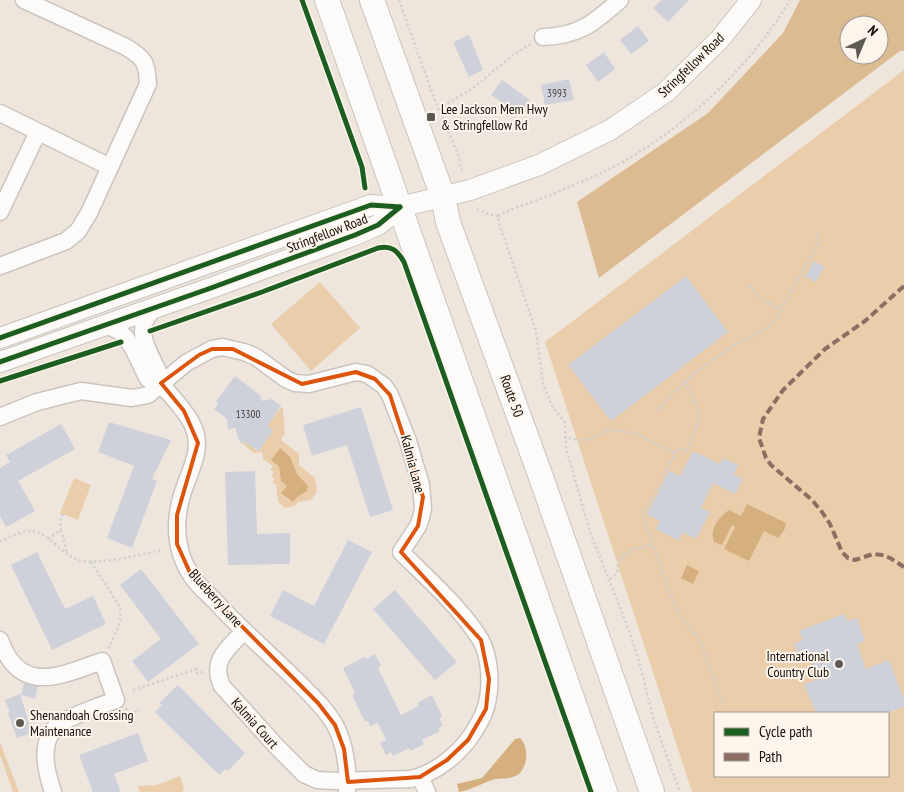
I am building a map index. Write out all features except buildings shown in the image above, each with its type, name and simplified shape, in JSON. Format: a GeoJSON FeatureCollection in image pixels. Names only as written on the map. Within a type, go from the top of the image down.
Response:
{"type":"FeatureCollection","features":[{"type":"Feature","properties":{"kind":"highway"},"geometry":{"type":"LineString","coordinates":[[327,0],[605,792]]}},
{"type":"Feature","properties":{"kind":"highway","name":"Route 50"},"geometry":{"type":"LineString","coordinates":[[372,0],[443,197],[448,222],[537,466],[652,792]]}},
{"type":"Feature","properties":{"kind":"main road","name":"Stringfellow Road"},"geometry":{"type":"LineString","coordinates":[[0,338],[371,205],[400,207],[443,197],[470,190],[539,165],[610,130],[666,92],[720,39],[751,0]]}},
{"type":"Feature","properties":{"kind":"main road","name":"Stringfellow Road"},"geometry":{"type":"LineString","coordinates":[[0,362],[355,235],[378,225],[400,207]]}},
{"type":"Feature","properties":{"kind":"street"},"geometry":{"type":"LineString","coordinates":[[0,266],[52,248],[66,241],[78,230],[89,213],[148,84],[146,69],[141,56],[126,47],[24,0]]}},
{"type":"Feature","properties":{"kind":"street"},"geometry":{"type":"LineString","coordinates":[[543,37],[575,33],[590,26],[620,0]]}},
{"type":"Feature","properties":{"kind":"street"},"geometry":{"type":"LineString","coordinates":[[0,113],[110,167]]}},
{"type":"Feature","properties":{"kind":"street"},"geometry":{"type":"LineString","coordinates":[[0,212],[38,132]]}},
{"type":"Feature","properties":{"kind":"street","name":"Blueberry Lane"},"geometry":{"type":"LineString","coordinates":[[166,303],[151,312],[146,318],[143,334],[149,355],[160,376],[161,383],[184,411],[193,426],[198,443],[194,465],[182,494],[177,515],[178,544],[191,575],[224,612],[318,703],[335,726],[344,749],[347,787]]}},
{"type":"Feature","properties":{"kind":"street","name":"Blueberry Lane"},"geometry":{"type":"LineString","coordinates":[[97,328],[113,327],[122,333],[148,379],[161,383]]}},
{"type":"Feature","properties":{"kind":"street","name":"Kalmia Lane"},"geometry":{"type":"LineString","coordinates":[[161,383],[199,355],[222,347],[244,352],[256,358],[286,380],[295,383],[309,384],[356,372],[367,374],[375,379],[384,386],[390,395],[415,463],[423,497],[423,508],[418,526],[401,552],[465,618],[481,640],[487,660],[488,696],[481,722],[468,740],[423,785],[410,779],[347,787]]}},
{"type":"Feature","properties":{"kind":"street"},"geometry":{"type":"LineString","coordinates":[[0,417],[37,402],[81,391],[132,398],[148,395],[161,383]]}},
{"type":"Feature","properties":{"kind":"street","name":"Kalmia Court"},"geometry":{"type":"LineString","coordinates":[[244,630],[219,660],[217,669],[222,686],[304,774],[317,780],[347,787]]}},
{"type":"Feature","properties":{"kind":"street"},"geometry":{"type":"LineString","coordinates":[[0,640],[13,665],[24,673],[42,678],[60,676],[102,662],[116,700],[57,726],[47,740],[45,755],[47,775],[53,792]]}},
{"type":"Feature","properties":{"kind":"path"},"geometry":{"type":"LineString","coordinates":[[399,0],[439,109],[459,157],[462,171]]}},
{"type":"Feature","properties":{"kind":"path"},"geometry":{"type":"LineString","coordinates":[[477,209],[498,216],[509,210],[570,188],[600,174],[639,151],[678,124],[737,70],[770,29],[790,0]]}},
{"type":"Feature","properties":{"kind":"path"},"geometry":{"type":"LineString","coordinates":[[439,109],[473,88],[516,53],[543,37]]}},
{"type":"Feature","properties":{"kind":"path"},"geometry":{"type":"LineString","coordinates":[[498,216],[536,332],[543,384],[552,406],[565,423],[564,437],[569,461],[590,532],[610,579],[639,661],[654,721],[680,792]]}},
{"type":"Feature","properties":{"kind":"path"},"geometry":{"type":"LineString","coordinates":[[658,411],[685,382],[721,354],[766,328],[776,319],[817,246],[818,232]]}},
{"type":"Feature","properties":{"kind":"path"},"geometry":{"type":"LineString","coordinates":[[750,284],[752,290],[782,310]]}},
{"type":"Feature","properties":{"kind":"path"},"geometry":{"type":"LineString","coordinates":[[685,382],[697,405],[700,419],[686,453],[678,448],[644,517],[672,598],[683,620],[700,638],[723,706]]}},
{"type":"Feature","properties":{"kind":"path"},"geometry":{"type":"LineString","coordinates":[[564,437],[574,440],[590,440],[609,428],[638,434],[676,454]]}},
{"type":"Feature","properties":{"kind":"path"},"geometry":{"type":"LineString","coordinates":[[63,514],[60,522],[67,554]]}},
{"type":"Feature","properties":{"kind":"path"},"geometry":{"type":"LineString","coordinates":[[0,542],[29,530],[42,535],[67,554],[79,560],[91,562],[162,550]]}},
{"type":"Feature","properties":{"kind":"path"},"geometry":{"type":"LineString","coordinates":[[48,539],[61,530]]}},
{"type":"Feature","properties":{"kind":"path"},"geometry":{"type":"LineString","coordinates":[[610,579],[617,573],[617,563],[623,556],[653,544]]}},
{"type":"Feature","properties":{"kind":"path"},"geometry":{"type":"LineString","coordinates":[[91,562],[120,607],[121,612],[120,623],[108,649]]}},
{"type":"Feature","properties":{"kind":"path"},"geometry":{"type":"LineString","coordinates":[[133,690],[197,669],[197,673],[207,672]]}},
{"type":"Feature","properties":{"kind":"path"},"geometry":{"type":"LineString","coordinates":[[126,707],[127,715],[140,710]]}},
{"type":"Feature","properties":{"kind":"highlighted area"},"geometry":{"type":"Polygon","coordinates":[[[212,349],[233,349],[302,384],[356,372],[375,379],[390,395],[423,497],[418,526],[401,552],[481,640],[489,679],[486,709],[468,740],[447,760],[420,777],[348,782],[344,749],[335,725],[318,703],[191,575],[177,544],[177,515],[198,443],[184,411],[161,383],[199,355],[212,349]]]}},
{"type":"Feature","properties":{"kind":"shaded area"},"geometry":{"type":"Polygon","coordinates":[[[800,0],[904,0],[904,51],[900,51],[889,59],[889,15],[839,15],[839,65],[881,65],[599,278],[577,202],[708,113],[783,33],[800,0]]]}},
{"type":"Feature","properties":{"kind":"shaded area","name":"International Country Club"},"geometry":{"type":"Polygon","coordinates":[[[904,70],[904,792],[692,792],[545,342],[904,70]]]}},
{"type":"Feature","properties":{"kind":"shaded area"},"geometry":{"type":"Polygon","coordinates":[[[320,282],[360,328],[311,371],[271,324],[320,282]]]}},
{"type":"Feature","properties":{"kind":"shaded area"},"geometry":{"type":"Polygon","coordinates":[[[281,407],[283,409],[285,434],[281,440],[299,454],[299,465],[315,478],[317,491],[311,500],[298,502],[295,506],[285,508],[278,502],[276,485],[272,482],[275,479],[271,476],[274,472],[270,470],[273,466],[263,459],[262,452],[254,453],[242,443],[245,442],[259,450],[273,431],[267,426],[281,407]]]}},
{"type":"Feature","properties":{"kind":"shaded area"},"geometry":{"type":"Polygon","coordinates":[[[280,448],[290,457],[297,474],[308,486],[307,491],[293,502],[281,493],[287,486],[281,481],[279,466],[271,460],[280,448]]]}},
{"type":"Feature","properties":{"kind":"shaded area"},"geometry":{"type":"Polygon","coordinates":[[[74,478],[91,485],[78,520],[60,513],[74,478]]]}},
{"type":"Feature","properties":{"kind":"shaded area"},"geometry":{"type":"Polygon","coordinates":[[[747,504],[786,523],[784,531],[778,538],[764,531],[749,561],[724,549],[735,527],[732,525],[722,545],[714,542],[713,537],[714,528],[722,516],[729,510],[741,516],[747,504]]]}},
{"type":"Feature","properties":{"kind":"shaded area"},"geometry":{"type":"Polygon","coordinates":[[[687,565],[699,571],[693,584],[681,578],[687,565]]]}},
{"type":"Feature","properties":{"kind":"shaded area"},"geometry":{"type":"Polygon","coordinates":[[[520,738],[525,746],[526,761],[519,774],[511,778],[491,780],[459,792],[457,784],[482,778],[515,739],[520,738]]]}},
{"type":"Feature","properties":{"kind":"shaded area"},"geometry":{"type":"Polygon","coordinates":[[[0,742],[19,792],[13,792],[0,755],[0,742]]]}},
{"type":"Feature","properties":{"kind":"shaded area"},"geometry":{"type":"Polygon","coordinates":[[[180,776],[184,789],[183,792],[140,792],[138,786],[157,785],[180,776]]]}},
{"type":"Feature","properties":{"kind":"marked path"},"geometry":{"type":"LineString","coordinates":[[904,286],[865,321],[825,349],[783,390],[763,419],[759,438],[766,458],[771,465],[812,500],[822,512],[830,524],[842,552],[848,558],[855,560],[873,554],[882,555],[904,567]]}},
{"type":"Feature","properties":{"kind":"cycle path"},"geometry":{"type":"LineString","coordinates":[[302,0],[362,167],[365,188]]}},
{"type":"Feature","properties":{"kind":"cycle path"},"geometry":{"type":"LineString","coordinates":[[0,338],[371,205],[400,207]]}},
{"type":"Feature","properties":{"kind":"cycle path"},"geometry":{"type":"LineString","coordinates":[[0,362],[355,235],[378,225],[400,207]]}},
{"type":"Feature","properties":{"kind":"cycle path"},"geometry":{"type":"LineString","coordinates":[[150,331],[262,292],[378,248],[387,247],[399,254],[404,262],[591,792]]}},
{"type":"Feature","properties":{"kind":"cycle path"},"geometry":{"type":"LineString","coordinates":[[0,381],[121,342]]}},
{"type":"Feature","properties":{"kind":"place","name":"Lee Jackson Mem Hwy & Stringfellow Rd"},"geometry":{"type":"Point","coordinates":[431,117]}},
{"type":"Feature","properties":{"kind":"place","name":"International Country Club"},"geometry":{"type":"Point","coordinates":[839,664]}},
{"type":"Feature","properties":{"kind":"place","name":"Shenandoah Crossing Maintenance"},"geometry":{"type":"Point","coordinates":[20,723]}}]}
